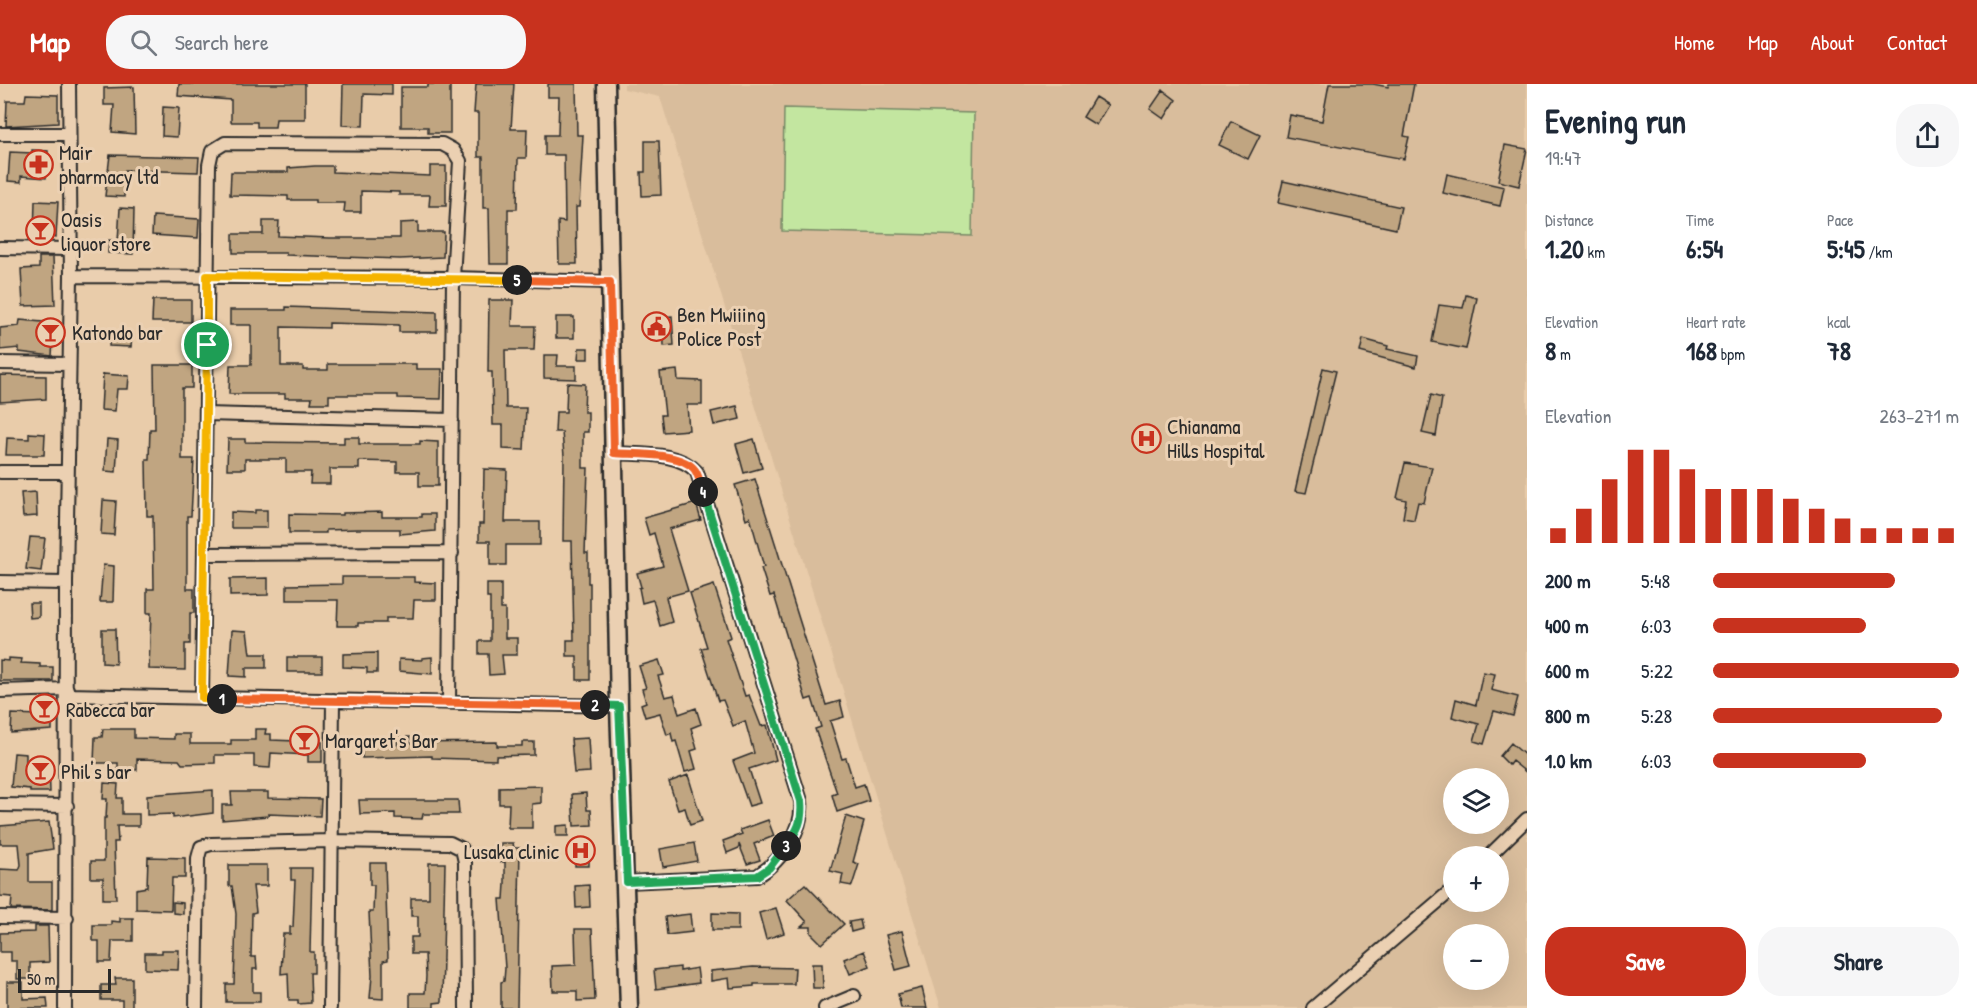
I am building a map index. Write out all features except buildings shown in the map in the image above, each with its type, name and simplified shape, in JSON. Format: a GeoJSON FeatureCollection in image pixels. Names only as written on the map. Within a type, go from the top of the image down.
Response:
{"type":"FeatureCollection","features":[{"type":"Feature","properties":{"kind":"main road"},"geometry":{"type":"LineString","coordinates":[[606,84],[619,706],[627,882],[629,1008]]}},
{"type":"Feature","properties":{"kind":"street"},"geometry":{"type":"LineString","coordinates":[[65,1008],[66,583],[71,276],[69,84]]}},
{"type":"Feature","properties":{"kind":"street"},"geometry":{"type":"LineString","coordinates":[[0,134],[68,134]]}},
{"type":"Feature","properties":{"kind":"street"},"geometry":{"type":"LineString","coordinates":[[202,698],[209,165],[212,151],[225,143],[442,144],[453,150],[460,161],[453,278],[449,703]]}},
{"type":"Feature","properties":{"kind":"street"},"geometry":{"type":"LineString","coordinates":[[0,248],[70,249]]}},
{"type":"Feature","properties":{"kind":"street"},"geometry":{"type":"LineString","coordinates":[[71,276],[453,278],[610,282]]}},
{"type":"Feature","properties":{"kind":"street"},"geometry":{"type":"LineString","coordinates":[[0,363],[69,364]]}},
{"type":"Feature","properties":{"kind":"street"},"geometry":{"type":"LineString","coordinates":[[206,414],[452,420]]}},
{"type":"Feature","properties":{"kind":"street"},"geometry":{"type":"LineString","coordinates":[[614,453],[677,458],[690,464],[697,472],[801,801],[803,817],[798,830],[769,868],[757,876],[627,882]]}},
{"type":"Feature","properties":{"kind":"street"},"geometry":{"type":"LineString","coordinates":[[0,472],[67,472]]}},
{"type":"Feature","properties":{"kind":"street"},"geometry":{"type":"LineString","coordinates":[[205,554],[452,553]]}},
{"type":"Feature","properties":{"kind":"street"},"geometry":{"type":"LineString","coordinates":[[0,582],[66,583]]}},
{"type":"Feature","properties":{"kind":"street"},"geometry":{"type":"LineString","coordinates":[[0,691],[202,698],[619,706]]}},
{"type":"Feature","properties":{"kind":"street"},"geometry":{"type":"LineString","coordinates":[[330,1008],[333,700]]}},
{"type":"Feature","properties":{"kind":"street"},"geometry":{"type":"LineString","coordinates":[[0,805],[67,806]]}},
{"type":"Feature","properties":{"kind":"street"},"geometry":{"type":"LineString","coordinates":[[1499,846],[1527,819]]}},
{"type":"Feature","properties":{"kind":"street"},"geometry":{"type":"LineString","coordinates":[[196,1008],[198,858],[201,847],[211,844],[331,841],[450,843],[462,849],[465,862],[466,1008]]}},
{"type":"Feature","properties":{"kind":"street"},"geometry":{"type":"LineString","coordinates":[[1313,1008],[1443,897]]}},
{"type":"Feature","properties":{"kind":"street"},"geometry":{"type":"LineString","coordinates":[[0,917],[67,918]]}},
{"type":"Feature","properties":{"kind":"street"},"geometry":{"type":"LineString","coordinates":[[825,1008],[854,996]]}},
{"type":"Feature","properties":{"kind":"shaded area","name":"Chianama Hills Hospital"},"geometry":{"type":"Polygon","coordinates":[[[624,84],[1527,84],[1527,1008],[941,1008],[660,97],[624,89],[624,84]]]}},
{"type":"Feature","properties":{"kind":"green space"},"geometry":{"type":"Polygon","coordinates":[[[784,108],[974,113],[972,236],[782,231],[784,108]]]}},
{"type":"Feature","properties":{"kind":"place","name":"Mair pharmacy ltd"},"geometry":{"type":"Point","coordinates":[38,164]}},
{"type":"Feature","properties":{"kind":"place","name":"Oasis liquor store"},"geometry":{"type":"Point","coordinates":[40,231]}},
{"type":"Feature","properties":{"kind":"place","name":"Ben Mwiiing Police Post"},"geometry":{"type":"Point","coordinates":[656,326]}},
{"type":"Feature","properties":{"kind":"place","name":"Katondo bar"},"geometry":{"type":"Point","coordinates":[51,332]}},
{"type":"Feature","properties":{"kind":"place","name":"Chianama Hills Hospital"},"geometry":{"type":"Point","coordinates":[1146,438]}},
{"type":"Feature","properties":{"kind":"place","name":"Rabecca bar"},"geometry":{"type":"Point","coordinates":[45,709]}},
{"type":"Feature","properties":{"kind":"place","name":"Margaret's Bar"},"geometry":{"type":"Point","coordinates":[304,740]}},
{"type":"Feature","properties":{"kind":"place","name":"Phil's bar"},"geometry":{"type":"Point","coordinates":[40,771]}},
{"type":"Feature","properties":{"kind":"place","name":"Lusaka clinic"},"geometry":{"type":"Point","coordinates":[580,851]}},
{"type":"Feature","properties":{"kind":"route"},"geometry":{"type":"LineString","coordinates":[[207,276],[610,282],[614,453],[677,458],[690,464],[697,472],[801,801],[803,817],[798,830],[769,868],[757,876],[627,882],[619,706],[202,698],[207,345],[207,276]]}}]}
